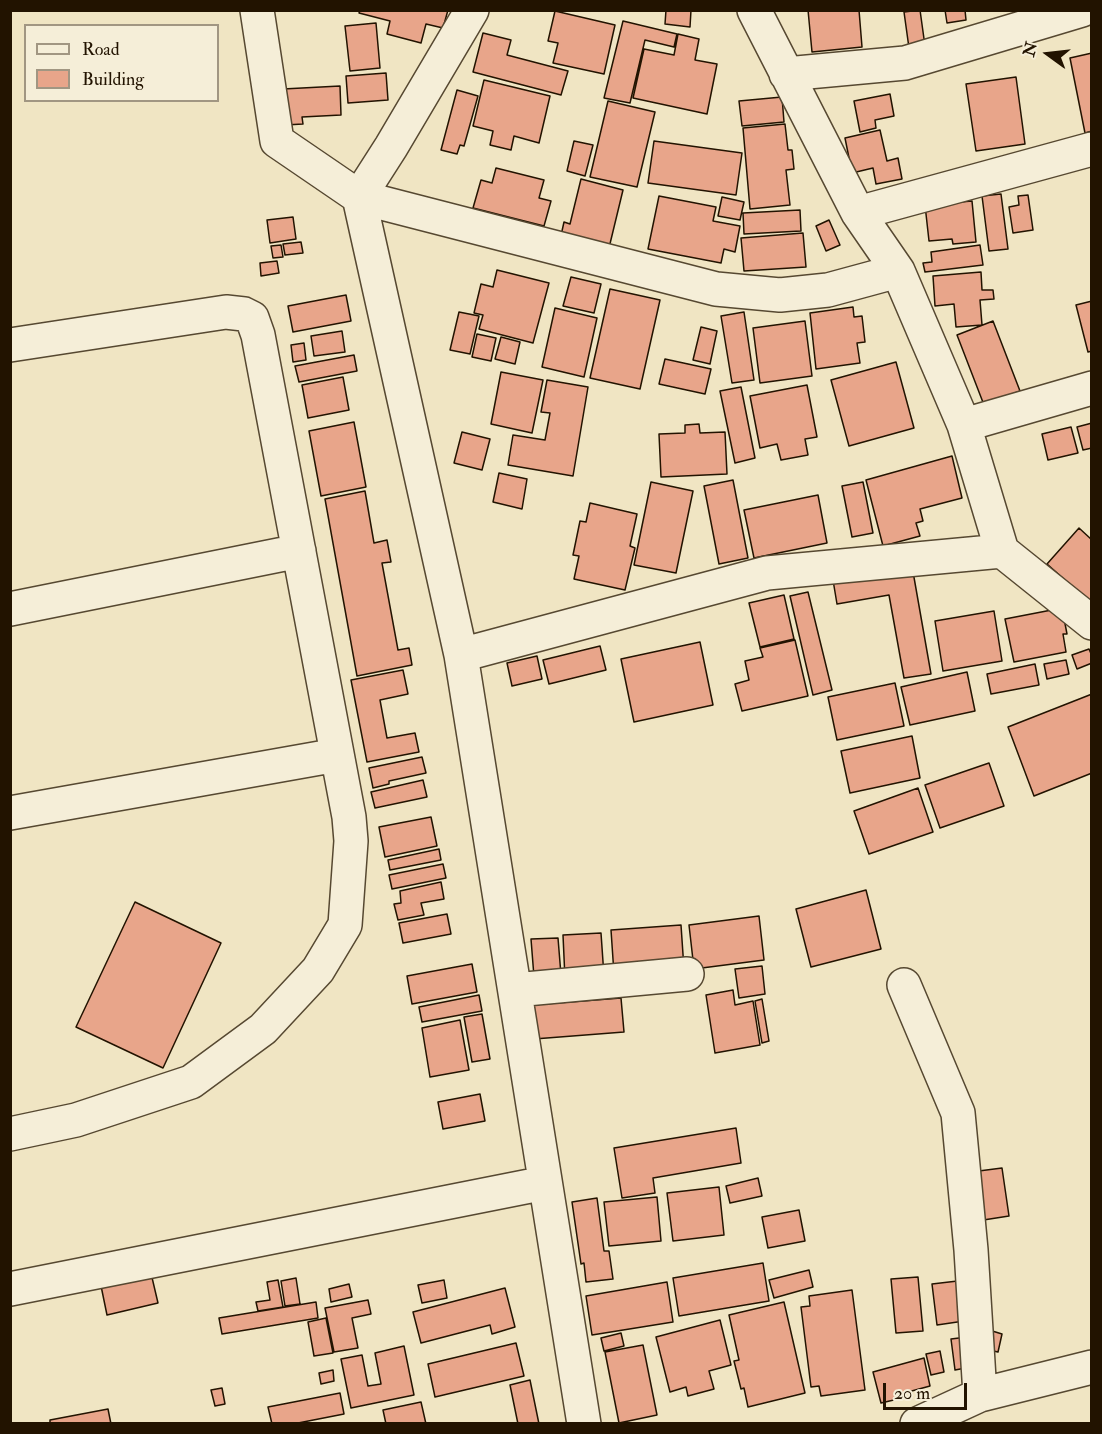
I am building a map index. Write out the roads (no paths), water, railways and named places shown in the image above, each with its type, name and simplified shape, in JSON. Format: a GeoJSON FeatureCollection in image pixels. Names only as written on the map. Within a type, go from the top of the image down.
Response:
{"type":"FeatureCollection","features":[{"type":"Feature","properties":{"kind":"street"},"geometry":{"type":"LineString","coordinates":[[257,10],[278,141],[359,196],[716,289],[780,295],[828,290],[898,271]]}},
{"type":"Feature","properties":{"kind":"street"},"geometry":{"type":"LineString","coordinates":[[472,10],[391,147],[359,196],[461,655],[584,1424]]}},
{"type":"Feature","properties":{"kind":"street"},"geometry":{"type":"LineString","coordinates":[[754,10],[858,213],[898,271],[964,425],[1002,551],[1092,623]]}},
{"type":"Feature","properties":{"kind":"street"},"geometry":{"type":"LineString","coordinates":[[786,74],[905,63],[1082,10]]}},
{"type":"Feature","properties":{"kind":"street"},"geometry":{"type":"LineString","coordinates":[[858,213],[1092,149]]}},
{"type":"Feature","properties":{"kind":"street"},"geometry":{"type":"LineString","coordinates":[[10,345],[226,312],[243,314],[252,318],[258,335],[299,551],[349,817],[351,841],[345,925],[318,970],[263,1029],[191,1082],[76,1120],[10,1134]]}},
{"type":"Feature","properties":{"kind":"street"},"geometry":{"type":"LineString","coordinates":[[964,425],[1092,388]]}},
{"type":"Feature","properties":{"kind":"street"},"geometry":{"type":"LineString","coordinates":[[10,609],[299,551]]}},
{"type":"Feature","properties":{"kind":"street"},"geometry":{"type":"LineString","coordinates":[[461,655],[767,573],[1002,551]]}},
{"type":"Feature","properties":{"kind":"street"},"geometry":{"type":"LineString","coordinates":[[10,813],[337,755]]}},
{"type":"Feature","properties":{"kind":"street"},"geometry":{"type":"LineString","coordinates":[[515,990],[687,974]]}},
{"type":"Feature","properties":{"kind":"street"},"geometry":{"type":"LineString","coordinates":[[904,985],[958,1113],[971,1250],[980,1395]]}},
{"type":"Feature","properties":{"kind":"street"},"geometry":{"type":"LineString","coordinates":[[10,1289],[545,1182]]}},
{"type":"Feature","properties":{"kind":"street"},"geometry":{"type":"LineString","coordinates":[[918,1423],[980,1395],[1092,1367]]}}]}
